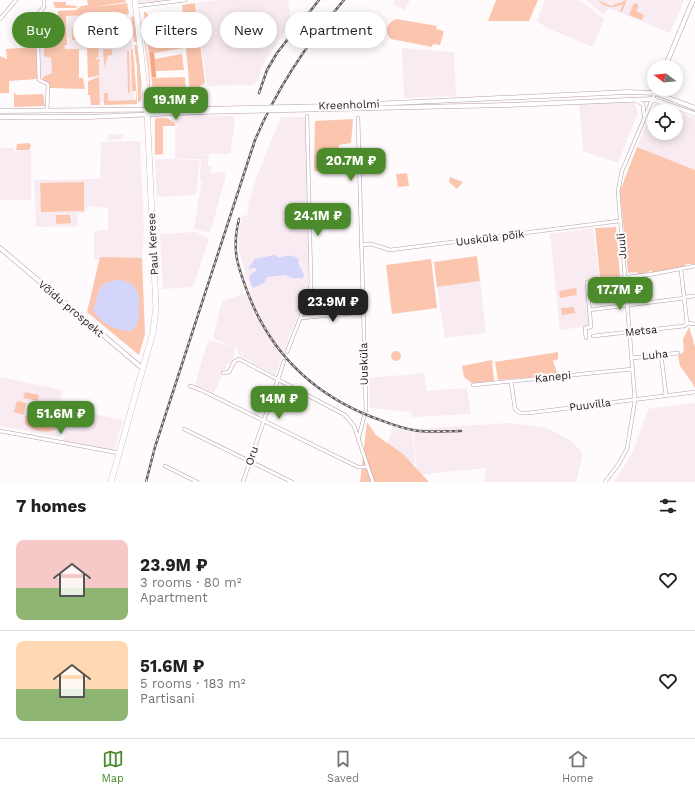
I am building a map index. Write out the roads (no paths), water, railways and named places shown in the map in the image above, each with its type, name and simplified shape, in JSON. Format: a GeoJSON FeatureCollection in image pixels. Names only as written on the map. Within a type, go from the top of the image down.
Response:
{"type":"FeatureCollection","features":[{"type":"Feature","properties":{"kind":"highway","name":"Paul Kerese"},"geometry":{"type":"LineString","coordinates":[[111,482],[153,332],[156,307],[148,112],[136,3]]}},
{"type":"Feature","properties":{"kind":"main road"},"geometry":{"type":"LineString","coordinates":[[668,60],[693,0]]}},
{"type":"Feature","properties":{"kind":"main road","name":"Kreenholmi"},"geometry":{"type":"LineString","coordinates":[[332,108],[647,91]]}},
{"type":"Feature","properties":{"kind":"main road"},"geometry":{"type":"LineString","coordinates":[[580,95],[580,101]]}},
{"type":"Feature","properties":{"kind":"main road","name":"Kreenholmi"},"geometry":{"type":"LineString","coordinates":[[667,96],[695,108]]}},
{"type":"Feature","properties":{"kind":"main road"},"geometry":{"type":"LineString","coordinates":[[505,98],[506,105]]}},
{"type":"Feature","properties":{"kind":"main road","name":"Kreenholmi"},"geometry":{"type":"LineString","coordinates":[[0,117],[203,110],[506,105],[633,99],[652,99],[695,114]]}},
{"type":"Feature","properties":{"kind":"main road","name":"Kreenholmi"},"geometry":{"type":"LineString","coordinates":[[0,111],[148,112]]}},
{"type":"Feature","properties":{"kind":"main road","name":"Võidu prospekt"},"geometry":{"type":"LineString","coordinates":[[0,248],[142,368]]}},
{"type":"Feature","properties":{"kind":"street"},"geometry":{"type":"LineString","coordinates":[[0,19],[16,0]]}},
{"type":"Feature","properties":{"kind":"street"},"geometry":{"type":"LineString","coordinates":[[44,0],[44,7],[37,15],[39,80],[48,84],[47,111]]}},
{"type":"Feature","properties":{"kind":"street"},"geometry":{"type":"LineString","coordinates":[[136,3],[185,0]]}},
{"type":"Feature","properties":{"kind":"street","name":"Juuli"},"geometry":{"type":"LineString","coordinates":[[605,482],[618,465],[627,449],[635,400],[619,221],[618,183],[653,96]]}},
{"type":"Feature","properties":{"kind":"street"},"geometry":{"type":"LineString","coordinates":[[633,99],[643,104],[644,118]]}},
{"type":"Feature","properties":{"kind":"street"},"geometry":{"type":"LineString","coordinates":[[287,352],[310,293],[311,283],[307,116]]}},
{"type":"Feature","properties":{"kind":"street","name":"Uusküla"},"geometry":{"type":"LineString","coordinates":[[358,118],[366,409],[362,417],[358,440]]}},
{"type":"Feature","properties":{"kind":"street","name":"Uusküla põik"},"geometry":{"type":"LineString","coordinates":[[361,245],[371,244],[390,250],[619,221]]}},
{"type":"Feature","properties":{"kind":"street"},"geometry":{"type":"LineString","coordinates":[[586,338],[585,328],[591,327],[587,282],[681,270],[695,266]]}},
{"type":"Feature","properties":{"kind":"street"},"geometry":{"type":"LineString","coordinates":[[681,270],[687,324]]}},
{"type":"Feature","properties":{"kind":"street"},"geometry":{"type":"LineString","coordinates":[[589,310],[695,296]]}},
{"type":"Feature","properties":{"kind":"street"},"geometry":{"type":"LineString","coordinates":[[301,318],[363,312]]}},
{"type":"Feature","properties":{"kind":"street","name":"Metsa"},"geometry":{"type":"LineString","coordinates":[[593,336],[695,324]]}},
{"type":"Feature","properties":{"kind":"street","name":"Luha"},"geometry":{"type":"LineString","coordinates":[[632,358],[678,353]]}},
{"type":"Feature","properties":{"kind":"street"},"geometry":{"type":"LineString","coordinates":[[661,355],[666,395]]}},
{"type":"Feature","properties":{"kind":"street"},"geometry":{"type":"LineString","coordinates":[[223,373],[229,372],[234,362],[239,359],[345,415],[352,421],[373,482]]}},
{"type":"Feature","properties":{"kind":"street","name":"Oru"},"geometry":{"type":"LineString","coordinates":[[243,482],[284,361]]}},
{"type":"Feature","properties":{"kind":"street","name":"Kanepi"},"geometry":{"type":"LineString","coordinates":[[473,385],[633,369]]}},
{"type":"Feature","properties":{"kind":"street","name":"Puuvilla"},"geometry":{"type":"LineString","coordinates":[[511,381],[515,409],[520,413],[695,392]]}},
{"type":"Feature","properties":{"kind":"street"},"geometry":{"type":"LineString","coordinates":[[190,386],[358,467],[367,467]]}},
{"type":"Feature","properties":{"kind":"street"},"geometry":{"type":"LineString","coordinates":[[184,429],[292,482]]}},
{"type":"Feature","properties":{"kind":"street"},"geometry":{"type":"LineString","coordinates":[[0,431],[119,453]]}},
{"type":"Feature","properties":{"kind":"street"},"geometry":{"type":"LineString","coordinates":[[165,466],[197,482]]}},
{"type":"Feature","properties":{"kind":"water"},"geometry":{"type":"Polygon","coordinates":[[[274,255],[280,258],[290,256],[297,258],[304,275],[303,278],[292,278],[285,275],[267,277],[264,283],[253,288],[249,278],[250,275],[257,270],[256,268],[251,268],[249,271],[249,268],[255,259],[274,255]]]}},
{"type":"Feature","properties":{"kind":"water"},"geometry":{"type":"Polygon","coordinates":[[[118,280],[130,283],[134,286],[138,294],[138,319],[136,327],[132,331],[120,330],[110,326],[100,319],[93,310],[102,286],[110,281],[118,280]]]}},
{"type":"Feature","properties":{"kind":"railway"},"geometry":{"type":"LineString","coordinates":[[259,93],[267,70],[277,53],[319,0]]}},
{"type":"Feature","properties":{"kind":"railway"},"geometry":{"type":"LineString","coordinates":[[146,482],[155,447],[255,140],[273,102],[305,49],[344,0]]}},
{"type":"Feature","properties":{"kind":"railway"},"geometry":{"type":"LineString","coordinates":[[239,219],[236,240],[237,259],[249,296],[270,336],[297,370],[332,397],[351,408],[372,417],[408,429],[419,431],[461,431]]}}]}
